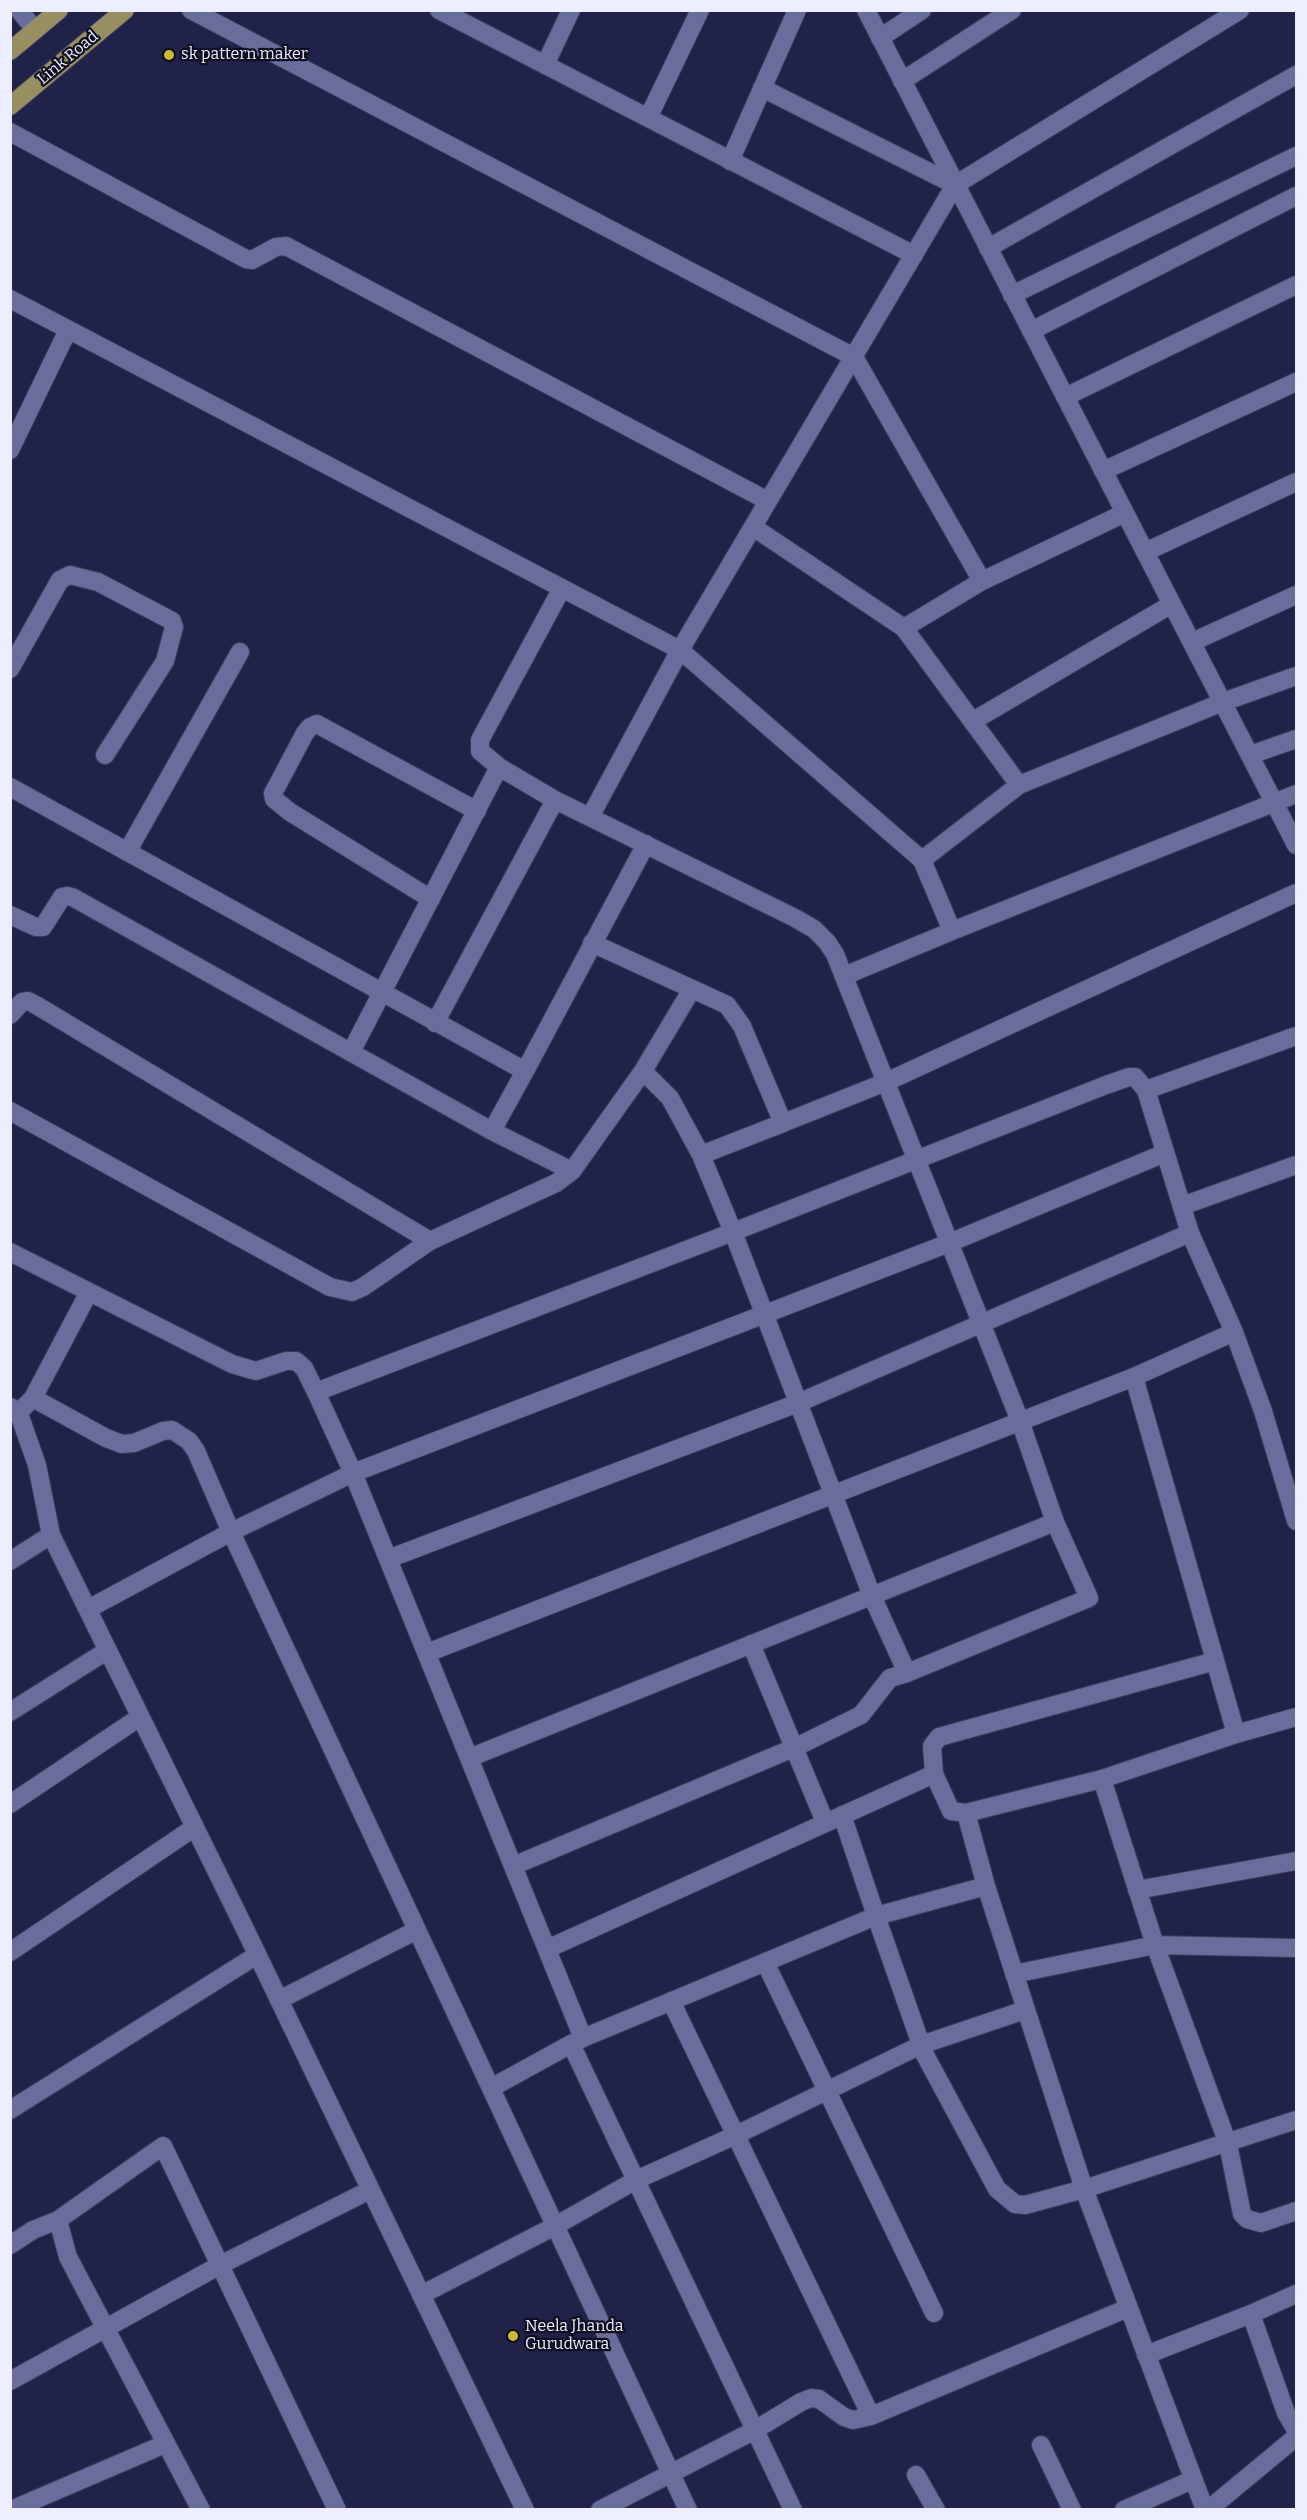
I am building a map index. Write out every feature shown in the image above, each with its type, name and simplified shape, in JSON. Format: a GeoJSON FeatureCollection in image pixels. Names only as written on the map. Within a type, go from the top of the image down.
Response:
{"type":"FeatureCollection","features":[{"type":"Feature","properties":{"kind":"main road"},"geometry":{"type":"LineString","coordinates":[[10,51],[59,10]]}},
{"type":"Feature","properties":{"kind":"main road","name":"Link Road"},"geometry":{"type":"LineString","coordinates":[[10,106],[124,10]]}},
{"type":"Feature","properties":{"kind":"street"},"geometry":{"type":"LineString","coordinates":[[19,10],[35,30]]}},
{"type":"Feature","properties":{"kind":"street"},"geometry":{"type":"LineString","coordinates":[[191,10],[854,357],[982,581]]}},
{"type":"Feature","properties":{"kind":"street"},"geometry":{"type":"LineString","coordinates":[[439,10],[914,255]]}},
{"type":"Feature","properties":{"kind":"street"},"geometry":{"type":"LineString","coordinates":[[545,65],[571,10]]}},
{"type":"Feature","properties":{"kind":"street"},"geometry":{"type":"LineString","coordinates":[[648,118],[700,10]]}},
{"type":"Feature","properties":{"kind":"street"},"geometry":{"type":"LineString","coordinates":[[730,161],[797,10]]}},
{"type":"Feature","properties":{"kind":"street"},"geometry":{"type":"LineString","coordinates":[[866,10],[1296,845]]}},
{"type":"Feature","properties":{"kind":"street"},"geometry":{"type":"LineString","coordinates":[[880,38],[922,10]]}},
{"type":"Feature","properties":{"kind":"street"},"geometry":{"type":"LineString","coordinates":[[902,81],[1012,10]]}},
{"type":"Feature","properties":{"kind":"street"},"geometry":{"type":"LineString","coordinates":[[590,818],[680,650],[955,185],[1240,10]]}},
{"type":"Feature","properties":{"kind":"street"},"geometry":{"type":"LineString","coordinates":[[988,248],[1296,75]]}},
{"type":"Feature","properties":{"kind":"street"},"geometry":{"type":"LineString","coordinates":[[762,88],[955,185]]}},
{"type":"Feature","properties":{"kind":"street"},"geometry":{"type":"LineString","coordinates":[[10,132],[249,260],[256,259],[276,247],[286,246],[768,501]]}},
{"type":"Feature","properties":{"kind":"street"},"geometry":{"type":"LineString","coordinates":[[1012,295],[1296,156]]}},
{"type":"Feature","properties":{"kind":"street"},"geometry":{"type":"LineString","coordinates":[[1031,331],[1296,196]]}},
{"type":"Feature","properties":{"kind":"street"},"geometry":{"type":"LineString","coordinates":[[1065,397],[1296,285]]}},
{"type":"Feature","properties":{"kind":"street"},"geometry":{"type":"LineString","coordinates":[[10,299],[680,650],[922,860],[952,930]]}},
{"type":"Feature","properties":{"kind":"street"},"geometry":{"type":"LineString","coordinates":[[10,450],[68,330]]}},
{"type":"Feature","properties":{"kind":"street"},"geometry":{"type":"LineString","coordinates":[[1103,471],[1296,382]]}},
{"type":"Feature","properties":{"kind":"street"},"geometry":{"type":"LineString","coordinates":[[1145,552],[1296,482]]}},
{"type":"Feature","properties":{"kind":"street"},"geometry":{"type":"LineString","coordinates":[[904,628],[982,581],[1125,513]]}},
{"type":"Feature","properties":{"kind":"street"},"geometry":{"type":"LineString","coordinates":[[753,527],[904,628],[1019,784]]}},
{"type":"Feature","properties":{"kind":"street"},"geometry":{"type":"LineString","coordinates":[[10,669],[60,580],[70,576],[98,582],[172,621],[174,627],[165,661],[105,755]]}},
{"type":"Feature","properties":{"kind":"street"},"geometry":{"type":"LineString","coordinates":[[513,1866],[796,1747],[861,1715],[890,1678],[1089,1598],[1055,1522],[1020,1421],[835,954],[814,929],[555,800],[499,766],[480,751],[480,740],[562,588]]}},
{"type":"Feature","properties":{"kind":"street"},"geometry":{"type":"LineString","coordinates":[[1192,642],[1296,595]]}},
{"type":"Feature","properties":{"kind":"street"},"geometry":{"type":"LineString","coordinates":[[973,721],[1172,604]]}},
{"type":"Feature","properties":{"kind":"street"},"geometry":{"type":"LineString","coordinates":[[127,852],[240,652]]}},
{"type":"Feature","properties":{"kind":"street"},"geometry":{"type":"LineString","coordinates":[[922,860],[1019,784],[1223,702],[1296,676]]}},
{"type":"Feature","properties":{"kind":"street"},"geometry":{"type":"LineString","coordinates":[[431,899],[290,812],[274,799],[273,793],[305,733],[317,724],[477,811]]}},
{"type":"Feature","properties":{"kind":"street"},"geometry":{"type":"LineString","coordinates":[[1250,755],[1296,739]]}},
{"type":"Feature","properties":{"kind":"street"},"geometry":{"type":"LineString","coordinates":[[351,1052],[499,766]]}},
{"type":"Feature","properties":{"kind":"street"},"geometry":{"type":"LineString","coordinates":[[10,787],[525,1071]]}},
{"type":"Feature","properties":{"kind":"street"},"geometry":{"type":"LineString","coordinates":[[844,976],[952,930],[1296,794]]}},
{"type":"Feature","properties":{"kind":"street"},"geometry":{"type":"LineString","coordinates":[[435,1023],[555,800]]}},
{"type":"Feature","properties":{"kind":"street"},"geometry":{"type":"LineString","coordinates":[[492,1131],[646,844]]}},
{"type":"Feature","properties":{"kind":"street"},"geometry":{"type":"LineString","coordinates":[[701,1155],[886,1082],[1296,893]]}},
{"type":"Feature","properties":{"kind":"street"},"geometry":{"type":"LineString","coordinates":[[10,915],[36,927],[43,927],[62,897],[68,896],[492,1131],[572,1171]]}},
{"type":"Feature","properties":{"kind":"street"},"geometry":{"type":"LineString","coordinates":[[592,943],[727,1005],[735,1014],[749,1041],[783,1123]]}},
{"type":"Feature","properties":{"kind":"street"},"geometry":{"type":"LineString","coordinates":[[10,1111],[330,1287],[342,1292],[352,1292],[363,1287],[430,1240],[556,1183],[572,1171],[643,1071],[692,989]]}},
{"type":"Feature","properties":{"kind":"street"},"geometry":{"type":"LineString","coordinates":[[10,1015],[22,1002],[28,1001],[36,1005],[430,1240]]}},
{"type":"Feature","properties":{"kind":"street"},"geometry":{"type":"LineString","coordinates":[[1146,1090],[1296,1036]]}},
{"type":"Feature","properties":{"kind":"street"},"geometry":{"type":"LineString","coordinates":[[643,1071],[670,1098],[701,1155],[733,1232],[872,1596],[907,1673]]}},
{"type":"Feature","properties":{"kind":"street"},"geometry":{"type":"LineString","coordinates":[[316,1392],[733,1232],[916,1158],[1129,1077],[1135,1077],[1146,1090],[1190,1233],[1234,1332],[1263,1411],[1296,1521]]}},
{"type":"Feature","properties":{"kind":"street"},"geometry":{"type":"LineString","coordinates":[[88,1609],[231,1532],[353,1473],[949,1242],[1165,1153]]}},
{"type":"Feature","properties":{"kind":"street"},"geometry":{"type":"LineString","coordinates":[[1182,1206],[1296,1165]]}},
{"type":"Feature","properties":{"kind":"street"},"geometry":{"type":"LineString","coordinates":[[388,1559],[798,1403],[1190,1233]]}},
{"type":"Feature","properties":{"kind":"street"},"geometry":{"type":"LineString","coordinates":[[10,1252],[240,1367],[256,1371],[286,1361],[296,1361],[304,1368],[353,1473],[427,1653],[547,1949],[577,2041],[636,2180],[792,2510]]}},
{"type":"Feature","properties":{"kind":"street"},"geometry":{"type":"LineString","coordinates":[[89,1292],[33,1398],[13,1412],[37,1465],[51,1535],[195,1827],[525,2510]]}},
{"type":"Feature","properties":{"kind":"street"},"geometry":{"type":"LineString","coordinates":[[427,1653],[1134,1377],[1234,1332]]}},
{"type":"Feature","properties":{"kind":"street"},"geometry":{"type":"LineString","coordinates":[[1134,1377],[1236,1734]]}},
{"type":"Feature","properties":{"kind":"street"},"geometry":{"type":"LineString","coordinates":[[33,1398],[106,1438],[122,1443],[134,1443],[163,1431],[172,1430],[189,1441],[688,2510]]}},
{"type":"Feature","properties":{"kind":"street"},"geometry":{"type":"LineString","coordinates":[[469,1758],[1055,1522]]}},
{"type":"Feature","properties":{"kind":"street"},"geometry":{"type":"LineString","coordinates":[[10,1561],[51,1535]]}},
{"type":"Feature","properties":{"kind":"street"},"geometry":{"type":"LineString","coordinates":[[751,1644],[796,1747],[834,1819],[876,1916],[921,2045],[997,2189],[1004,2197],[1015,2204],[1025,2205],[1084,2189],[1296,2120]]}},
{"type":"Feature","properties":{"kind":"street"},"geometry":{"type":"LineString","coordinates":[[10,1712],[108,1650]]}},
{"type":"Feature","properties":{"kind":"street"},"geometry":{"type":"LineString","coordinates":[[1215,1661],[939,1737],[932,1746],[934,1774],[951,1811],[966,1813],[1102,1779],[1236,1734],[1296,1717]]}},
{"type":"Feature","properties":{"kind":"street"},"geometry":{"type":"LineString","coordinates":[[10,1804],[140,1717]]}},
{"type":"Feature","properties":{"kind":"street"},"geometry":{"type":"LineString","coordinates":[[547,1949],[934,1774]]}},
{"type":"Feature","properties":{"kind":"street"},"geometry":{"type":"LineString","coordinates":[[1102,1779],[1155,1945],[1227,2144],[1242,2214],[1247,2219],[1261,2223],[1296,2211]]}},
{"type":"Feature","properties":{"kind":"street"},"geometry":{"type":"LineString","coordinates":[[966,1813],[986,1886],[1084,2189],[1192,2480],[1206,2510],[1296,2437]]}},
{"type":"Feature","properties":{"kind":"street"},"geometry":{"type":"LineString","coordinates":[[10,1952],[195,1827]]}},
{"type":"Feature","properties":{"kind":"street"},"geometry":{"type":"LineString","coordinates":[[1137,1890],[1296,1861]]}},
{"type":"Feature","properties":{"kind":"street"},"geometry":{"type":"LineString","coordinates":[[491,2088],[577,2041],[876,1916],[986,1886]]}},
{"type":"Feature","properties":{"kind":"street"},"geometry":{"type":"LineString","coordinates":[[279,2000],[417,1930]]}},
{"type":"Feature","properties":{"kind":"street"},"geometry":{"type":"LineString","coordinates":[[1014,1974],[1155,1945],[1296,1948]]}},
{"type":"Feature","properties":{"kind":"street"},"geometry":{"type":"LineString","coordinates":[[10,2110],[257,1955]]}},
{"type":"Feature","properties":{"kind":"street"},"geometry":{"type":"LineString","coordinates":[[765,1962],[934,2313]]}},
{"type":"Feature","properties":{"kind":"street"},"geometry":{"type":"LineString","coordinates":[[671,2001],[872,2416]]}},
{"type":"Feature","properties":{"kind":"street"},"geometry":{"type":"LineString","coordinates":[[421,2295],[555,2226],[636,2180],[736,2135],[921,2045],[1025,2010]]}},
{"type":"Feature","properties":{"kind":"street"},"geometry":{"type":"LineString","coordinates":[[10,2245],[33,2230],[58,2220],[163,2146],[337,2510]]}},
{"type":"Feature","properties":{"kind":"street"},"geometry":{"type":"LineString","coordinates":[[10,2381],[220,2265],[370,2190]]}},
{"type":"Feature","properties":{"kind":"street"},"geometry":{"type":"LineString","coordinates":[[58,2220],[68,2257],[201,2510]]}},
{"type":"Feature","properties":{"kind":"street"},"geometry":{"type":"LineString","coordinates":[[1146,2355],[1296,2294]]}},
{"type":"Feature","properties":{"kind":"street"},"geometry":{"type":"LineString","coordinates":[[600,2510],[755,2430],[811,2398],[824,2402],[844,2417],[854,2420],[872,2416],[1128,2308]]}},
{"type":"Feature","properties":{"kind":"street"},"geometry":{"type":"LineString","coordinates":[[1251,2314],[1286,2413],[1296,2430]]}},
{"type":"Feature","properties":{"kind":"street"},"geometry":{"type":"LineString","coordinates":[[11,2510],[165,2444]]}},
{"type":"Feature","properties":{"kind":"street"},"geometry":{"type":"LineString","coordinates":[[1041,2445],[1072,2510]]}},
{"type":"Feature","properties":{"kind":"street"},"geometry":{"type":"LineString","coordinates":[[916,2475],[936,2510]]}},
{"type":"Feature","properties":{"kind":"street"},"geometry":{"type":"LineString","coordinates":[[1125,2510],[1192,2480]]}},
{"type":"Feature","properties":{"kind":"place","name":"sk pattern maker"},"geometry":{"type":"Point","coordinates":[169,55]}},
{"type":"Feature","properties":{"kind":"place","name":"Neela Jhanda Gurudwara"},"geometry":{"type":"Point","coordinates":[513,2336]}}]}
